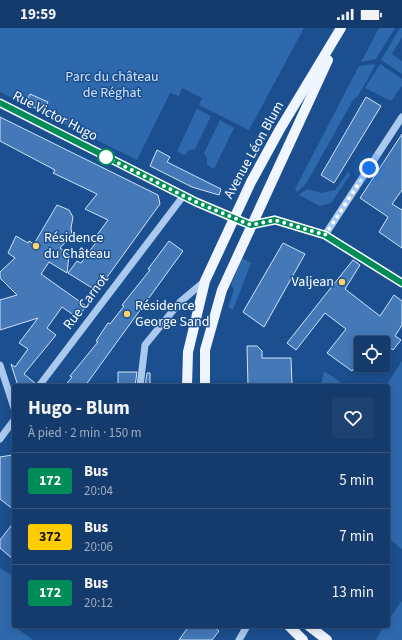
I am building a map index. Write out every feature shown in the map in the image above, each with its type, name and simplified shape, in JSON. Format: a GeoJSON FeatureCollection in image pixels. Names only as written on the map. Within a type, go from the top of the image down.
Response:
{"type":"FeatureCollection","features":[{"type":"Feature","properties":{"kind":"main road","name":"Avenue Léon Blum"},"geometry":{"type":"LineString","coordinates":[[187,384],[188,352],[205,281],[233,218],[280,129],[342,28]]}},
{"type":"Feature","properties":{"kind":"main road","name":"Avenue Léon Blum"},"geometry":{"type":"LineString","coordinates":[[205,384],[205,350],[222,290],[251,225],[266,197],[342,28]]}},
{"type":"Feature","properties":{"kind":"main road"},"geometry":{"type":"LineString","coordinates":[[291,628],[304,640]]}},
{"type":"Feature","properties":{"kind":"main road"},"geometry":{"type":"LineString","coordinates":[[312,628],[328,640]]}},
{"type":"Feature","properties":{"kind":"street","name":"Rue Victor Hugo"},"geometry":{"type":"LineString","coordinates":[[0,103],[184,196],[251,225]]}},
{"type":"Feature","properties":{"kind":"street"},"geometry":{"type":"LineString","coordinates":[[325,235],[402,117]]}},
{"type":"Feature","properties":{"kind":"street","name":"Rue Carnot"},"geometry":{"type":"LineString","coordinates":[[41,384],[184,196]]}},
{"type":"Feature","properties":{"kind":"street"},"geometry":{"type":"LineString","coordinates":[[251,225],[275,220],[325,235],[402,283]]}},
{"type":"Feature","properties":{"kind":"street"},"geometry":{"type":"LineString","coordinates":[[140,384],[145,346],[180,302],[205,281]]}},
{"type":"Feature","properties":{"kind":"street"},"geometry":{"type":"LineString","coordinates":[[0,365],[12,402]]}},
{"type":"Feature","properties":{"kind":"street"},"geometry":{"type":"LineString","coordinates":[[0,439],[11,431]]}},
{"type":"Feature","properties":{"kind":"street"},"geometry":{"type":"LineString","coordinates":[[239,640],[246,628]]}},
{"type":"Feature","properties":{"kind":"green space","name":"Parc du château de Réghat"},"geometry":{"type":"Polygon","coordinates":[[[0,28],[304,28],[249,130],[199,105],[202,98],[182,88],[179,96],[170,93],[137,160],[0,92],[0,28]]]}},
{"type":"Feature","properties":{"kind":"green space"},"geometry":{"type":"Polygon","coordinates":[[[379,28],[395,28],[376,59],[361,62],[379,28]]]}},
{"type":"Feature","properties":{"kind":"green space"},"geometry":{"type":"Polygon","coordinates":[[[400,28],[402,28],[402,37],[392,54],[402,61],[402,74],[381,60],[400,28]]]}},
{"type":"Feature","properties":{"kind":"green space"},"geometry":{"type":"Polygon","coordinates":[[[374,64],[375,66],[358,96],[353,100],[306,184],[297,192],[295,189],[359,66],[374,64]]]}},
{"type":"Feature","properties":{"kind":"green space"},"geometry":{"type":"Polygon","coordinates":[[[380,64],[402,79],[402,86],[391,101],[365,88],[380,64]]]}},
{"type":"Feature","properties":{"kind":"green space"},"geometry":{"type":"Polygon","coordinates":[[[197,109],[211,116],[195,149],[189,150],[184,155],[177,151],[197,109]]]}},
{"type":"Feature","properties":{"kind":"green space"},"geometry":{"type":"Polygon","coordinates":[[[220,120],[234,128],[214,169],[207,165],[207,158],[204,153],[220,120]]]}},
{"type":"Feature","properties":{"kind":"green space"},"geometry":{"type":"Polygon","coordinates":[[[349,171],[350,175],[331,203],[320,206],[299,195],[307,189],[321,193],[335,190],[349,171]]]}},
{"type":"Feature","properties":{"kind":"green space"},"geometry":{"type":"Polygon","coordinates":[[[242,258],[251,263],[233,310],[228,307],[234,290],[231,285],[242,258]]]}},
{"type":"Feature","properties":{"kind":"green space"},"geometry":{"type":"Polygon","coordinates":[[[402,361],[402,549],[390,540],[390,384],[387,384],[402,361]]]}},
{"type":"Feature","properties":{"kind":"green space"},"geometry":{"type":"Polygon","coordinates":[[[324,371],[343,384],[321,384],[324,371]]]}},
{"type":"Feature","properties":{"kind":"green space"},"geometry":{"type":"Polygon","coordinates":[[[0,568],[12,576],[12,628],[17,628],[33,640],[0,640],[0,568]]]}},
{"type":"Feature","properties":{"kind":"green space"},"geometry":{"type":"Polygon","coordinates":[[[402,601],[402,640],[376,640],[382,628],[390,628],[390,617],[402,601]]]}},
{"type":"Feature","properties":{"kind":"building"},"geometry":{"type":"Polygon","coordinates":[[[30,94],[48,102],[43,112],[26,103],[30,94]]]}},
{"type":"Feature","properties":{"kind":"building"},"geometry":{"type":"Polygon","coordinates":[[[366,97],[381,106],[334,183],[321,175],[366,97]]]}},
{"type":"Feature","properties":{"kind":"building"},"geometry":{"type":"Polygon","coordinates":[[[0,117],[158,195],[160,204],[97,291],[68,273],[77,261],[81,263],[100,237],[97,235],[108,220],[85,209],[97,194],[53,173],[55,170],[0,141],[0,117]]]}},
{"type":"Feature","properties":{"kind":"building"},"geometry":{"type":"Polygon","coordinates":[[[402,134],[402,190],[392,204],[402,210],[402,248],[379,232],[388,217],[360,198],[402,134]]]}},
{"type":"Feature","properties":{"kind":"building"},"geometry":{"type":"Polygon","coordinates":[[[157,150],[170,157],[167,162],[221,189],[219,195],[192,187],[150,166],[157,150]]]}},
{"type":"Feature","properties":{"kind":"building"},"geometry":{"type":"Polygon","coordinates":[[[57,205],[69,210],[73,217],[71,228],[72,235],[60,248],[69,255],[67,273],[49,262],[41,274],[86,306],[78,318],[62,307],[47,328],[56,335],[24,374],[35,384],[17,384],[11,364],[15,367],[28,349],[19,343],[38,318],[0,330],[0,300],[17,295],[0,278],[0,272],[15,258],[8,253],[16,236],[28,243],[29,241],[34,244],[57,205]]]}},
{"type":"Feature","properties":{"kind":"building","name":"Résidence George Sand"},"geometry":{"type":"Polygon","coordinates":[[[169,241],[183,251],[86,384],[67,384],[72,377],[70,376],[98,342],[96,341],[108,323],[110,324],[124,306],[122,305],[150,270],[148,269],[169,241]]]}},
{"type":"Feature","properties":{"kind":"building"},"geometry":{"type":"Polygon","coordinates":[[[283,243],[305,254],[264,327],[243,312],[283,243]]]}},
{"type":"Feature","properties":{"kind":"building"},"geometry":{"type":"Polygon","coordinates":[[[353,260],[360,265],[345,289],[380,316],[394,295],[402,301],[402,325],[395,336],[401,340],[393,350],[390,348],[390,336],[354,336],[354,368],[352,371],[327,353],[346,329],[325,313],[296,350],[287,343],[353,260]]]}},
{"type":"Feature","properties":{"kind":"building"},"geometry":{"type":"Polygon","coordinates":[[[247,346],[257,346],[262,351],[262,358],[291,358],[292,384],[248,384],[247,346]]]}},
{"type":"Feature","properties":{"kind":"building"},"geometry":{"type":"Polygon","coordinates":[[[118,372],[137,372],[135,384],[118,384],[118,372]]]}},
{"type":"Feature","properties":{"kind":"building"},"geometry":{"type":"Polygon","coordinates":[[[147,373],[150,373],[150,384],[145,384],[147,373]]]}},
{"type":"Feature","properties":{"kind":"building"},"geometry":{"type":"Polygon","coordinates":[[[12,455],[12,508],[0,499],[0,457],[12,455]]]}},
{"type":"Feature","properties":{"kind":"building"},"geometry":{"type":"Polygon","coordinates":[[[12,525],[12,558],[0,548],[0,540],[12,525]]]}},
{"type":"Feature","properties":{"kind":"building"},"geometry":{"type":"Polygon","coordinates":[[[188,628],[215,628],[219,631],[212,640],[179,640],[188,628]]]}},
{"type":"Feature","properties":{"kind":"bus line","name":"172"},"geometry":{"type":"LineString","coordinates":[[0,103],[196,202],[233,218],[251,225],[275,220],[325,235],[402,283]]}},
{"type":"Feature","properties":{"kind":"place","name":"Résidence du Château"},"geometry":{"type":"Point","coordinates":[36,246]}},
{"type":"Feature","properties":{"kind":"place","name":"Valjean"},"geometry":{"type":"Point","coordinates":[342,282]}},
{"type":"Feature","properties":{"kind":"place","name":"Résidence George Sand"},"geometry":{"type":"Point","coordinates":[127,314]}},
{"type":"Feature","properties":{"kind":"route"},"geometry":{"type":"LineString","coordinates":[[106,157],[163,184],[196,202],[251,225],[275,220],[325,235],[369,168]]}}]}
